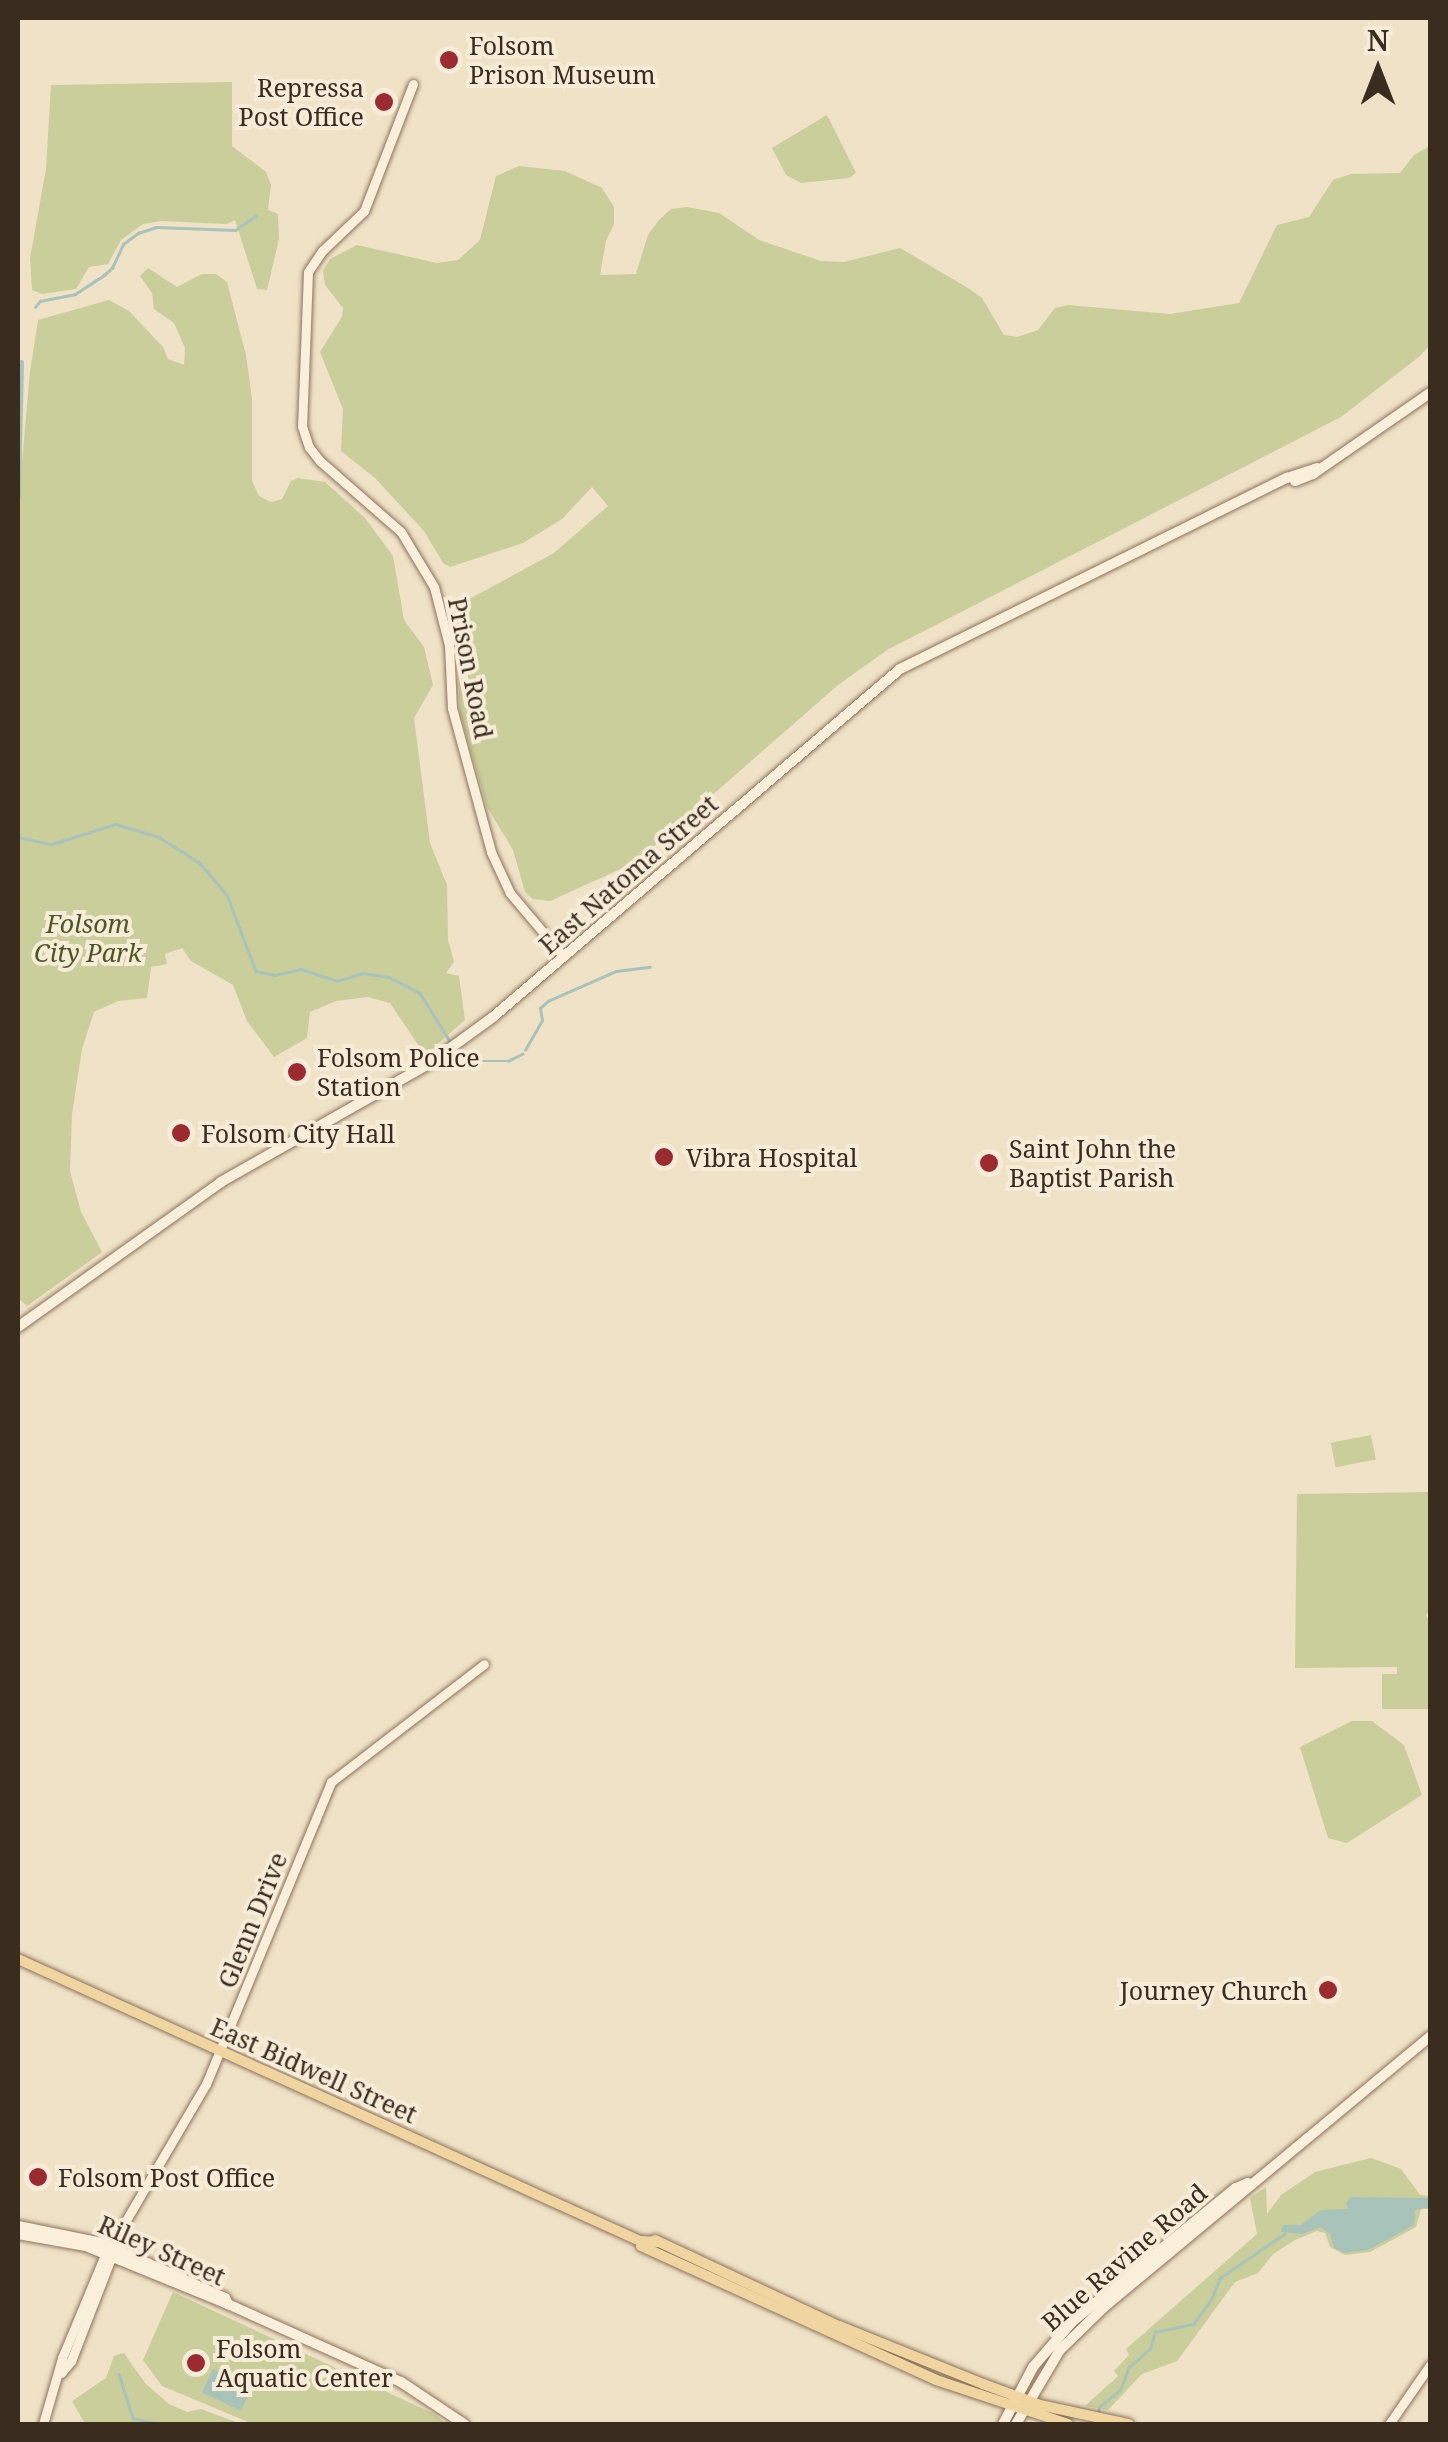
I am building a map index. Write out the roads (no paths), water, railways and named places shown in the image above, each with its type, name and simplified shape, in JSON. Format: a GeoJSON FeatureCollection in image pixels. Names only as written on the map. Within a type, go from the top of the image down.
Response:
{"type":"FeatureCollection","features":[{"type":"Feature","properties":{"kind":"main road","name":"East Natoma Street"},"geometry":{"type":"LineString","coordinates":[[20,1325],[222,1182],[436,1059],[480,1027],[900,668],[1318,468],[1430,394]]}},
{"type":"Feature","properties":{"kind":"main road","name":"East Bidwell Street"},"geometry":{"type":"LineString","coordinates":[[18,1959],[594,2219],[604,2218],[1021,2405],[1129,2424]]}},
{"type":"Feature","properties":{"kind":"main road","name":"Blue Ravine Road"},"geometry":{"type":"LineString","coordinates":[[1003,2424],[1060,2350],[1091,2320],[1250,2182],[1430,2037]]}},
{"type":"Feature","properties":{"kind":"main road","name":"Blue Ravine Road"},"geometry":{"type":"LineString","coordinates":[[1016,2424],[1021,2405],[1058,2336],[1222,2198],[1250,2182]]}},
{"type":"Feature","properties":{"kind":"main road"},"geometry":{"type":"LineString","coordinates":[[1198,2230],[1223,2204],[1222,2198]]}},
{"type":"Feature","properties":{"kind":"main road","name":"East Bidwell Street"},"geometry":{"type":"LineString","coordinates":[[594,2219],[600,2228],[902,2364],[1068,2424]]}},
{"type":"Feature","properties":{"kind":"main road","name":"Riley Street"},"geometry":{"type":"LineString","coordinates":[[18,2226],[63,2232],[112,2250],[401,2382],[464,2424]]}},
{"type":"Feature","properties":{"kind":"main road","name":"Riley Street"},"geometry":{"type":"LineString","coordinates":[[18,2234],[112,2250]]}},
{"type":"Feature","properties":{"kind":"main road"},"geometry":{"type":"LineString","coordinates":[[648,2249],[660,2249],[704,2269],[716,2268]]}},
{"type":"Feature","properties":{"kind":"main road"},"geometry":{"type":"LineString","coordinates":[[1091,2320],[1093,2308],[1107,2292]]}},
{"type":"Feature","properties":{"kind":"main road"},"geometry":{"type":"LineString","coordinates":[[841,2336],[893,2353],[900,2350]]}},
{"type":"Feature","properties":{"kind":"main road"},"geometry":{"type":"LineString","coordinates":[[902,2364],[907,2358],[952,2372]]}},
{"type":"Feature","properties":{"kind":"street","name":"Prison Road"},"geometry":{"type":"LineString","coordinates":[[413,84],[364,211],[308,272],[302,426],[314,454],[391,520],[434,587],[449,645],[452,708],[491,852],[510,893],[563,956]]}},
{"type":"Feature","properties":{"kind":"street","name":"Glenn Drive"},"geometry":{"type":"LineString","coordinates":[[43,2424],[75,2328],[112,2250],[200,2096],[333,1778],[484,1664]]}},
{"type":"Feature","properties":{"kind":"street","name":"Glenn Drive"},"geometry":{"type":"LineString","coordinates":[[61,2373],[71,2362],[112,2250]]}},
{"type":"Feature","properties":{"kind":"street"},"geometry":{"type":"LineString","coordinates":[[71,2362],[75,2328]]}},
{"type":"Feature","properties":{"kind":"street"},"geometry":{"type":"LineString","coordinates":[[1389,2424],[1430,2365]]}},
{"type":"Feature","properties":{"kind":"water"},"geometry":{"type":"Polygon","coordinates":[[[1351,2197],[1430,2198],[1430,2207],[1415,2210],[1414,2225],[1368,2250],[1344,2253],[1334,2248],[1330,2234],[1320,2227],[1303,2234],[1281,2232],[1282,2225],[1301,2225],[1321,2210],[1348,2209],[1346,2203],[1351,2197]]]}},
{"type":"Feature","properties":{"kind":"water"},"geometry":{"type":"Polygon","coordinates":[[[213,2369],[252,2387],[241,2411],[202,2393],[213,2369]]]}},
{"type":"Feature","properties":{"kind":"waterway"},"geometry":{"type":"LineString","coordinates":[[35,307],[40,301],[75,294],[104,275],[112,268],[123,244],[138,233],[156,227],[235,230],[256,216]]}},
{"type":"Feature","properties":{"kind":"waterway"},"geometry":{"type":"LineString","coordinates":[[18,496],[21,363]]}},
{"type":"Feature","properties":{"kind":"waterway"},"geometry":{"type":"LineString","coordinates":[[18,837],[52,844],[116,824],[159,837],[200,863],[227,895],[256,971],[275,975],[301,969],[337,981],[363,973],[389,977],[420,993],[451,1043]]}},
{"type":"Feature","properties":{"kind":"waterway"},"geometry":{"type":"LineString","coordinates":[[525,1050],[542,1021],[540,1008],[548,1001],[616,971],[650,967]]}},
{"type":"Feature","properties":{"kind":"waterway"},"geometry":{"type":"LineString","coordinates":[[456,1049],[472,1061],[508,1061],[522,1054]]}},
{"type":"Feature","properties":{"kind":"waterway"},"geometry":{"type":"LineString","coordinates":[[1098,2414],[1099,2407],[1120,2390],[1129,2367],[1150,2349],[1155,2332],[1193,2324],[1211,2300],[1220,2278],[1284,2234]]}},
{"type":"Feature","properties":{"kind":"waterway"},"geometry":{"type":"LineString","coordinates":[[119,2374],[133,2418],[160,2424]]}},
{"type":"Feature","properties":{"kind":"place","name":"Folsom Prison Museum"},"geometry":{"type":"Point","coordinates":[449,60]}},
{"type":"Feature","properties":{"kind":"place","name":"Repressa Post Office"},"geometry":{"type":"Point","coordinates":[384,102]}},
{"type":"Feature","properties":{"kind":"place","name":"Folsom Police Station"},"geometry":{"type":"Point","coordinates":[297,1072]}},
{"type":"Feature","properties":{"kind":"place","name":"Folsom City Hall"},"geometry":{"type":"Point","coordinates":[181,1133]}},
{"type":"Feature","properties":{"kind":"place","name":"Vibra Hospital"},"geometry":{"type":"Point","coordinates":[664,1157]}},
{"type":"Feature","properties":{"kind":"place","name":"Saint John the Baptist Parish"},"geometry":{"type":"Point","coordinates":[989,1163]}},
{"type":"Feature","properties":{"kind":"place","name":"Journey Church"},"geometry":{"type":"Point","coordinates":[1328,1990]}},
{"type":"Feature","properties":{"kind":"place","name":"Folsom Post Office"},"geometry":{"type":"Point","coordinates":[38,2177]}},
{"type":"Feature","properties":{"kind":"place","name":"Folsom Aquatic Center"},"geometry":{"type":"Point","coordinates":[196,2363]}},
{"type":"Feature","properties":{"kind":"park label","name":"Folsom City Park"},"geometry":{"type":"Point","coordinates":[88,938]}}]}
